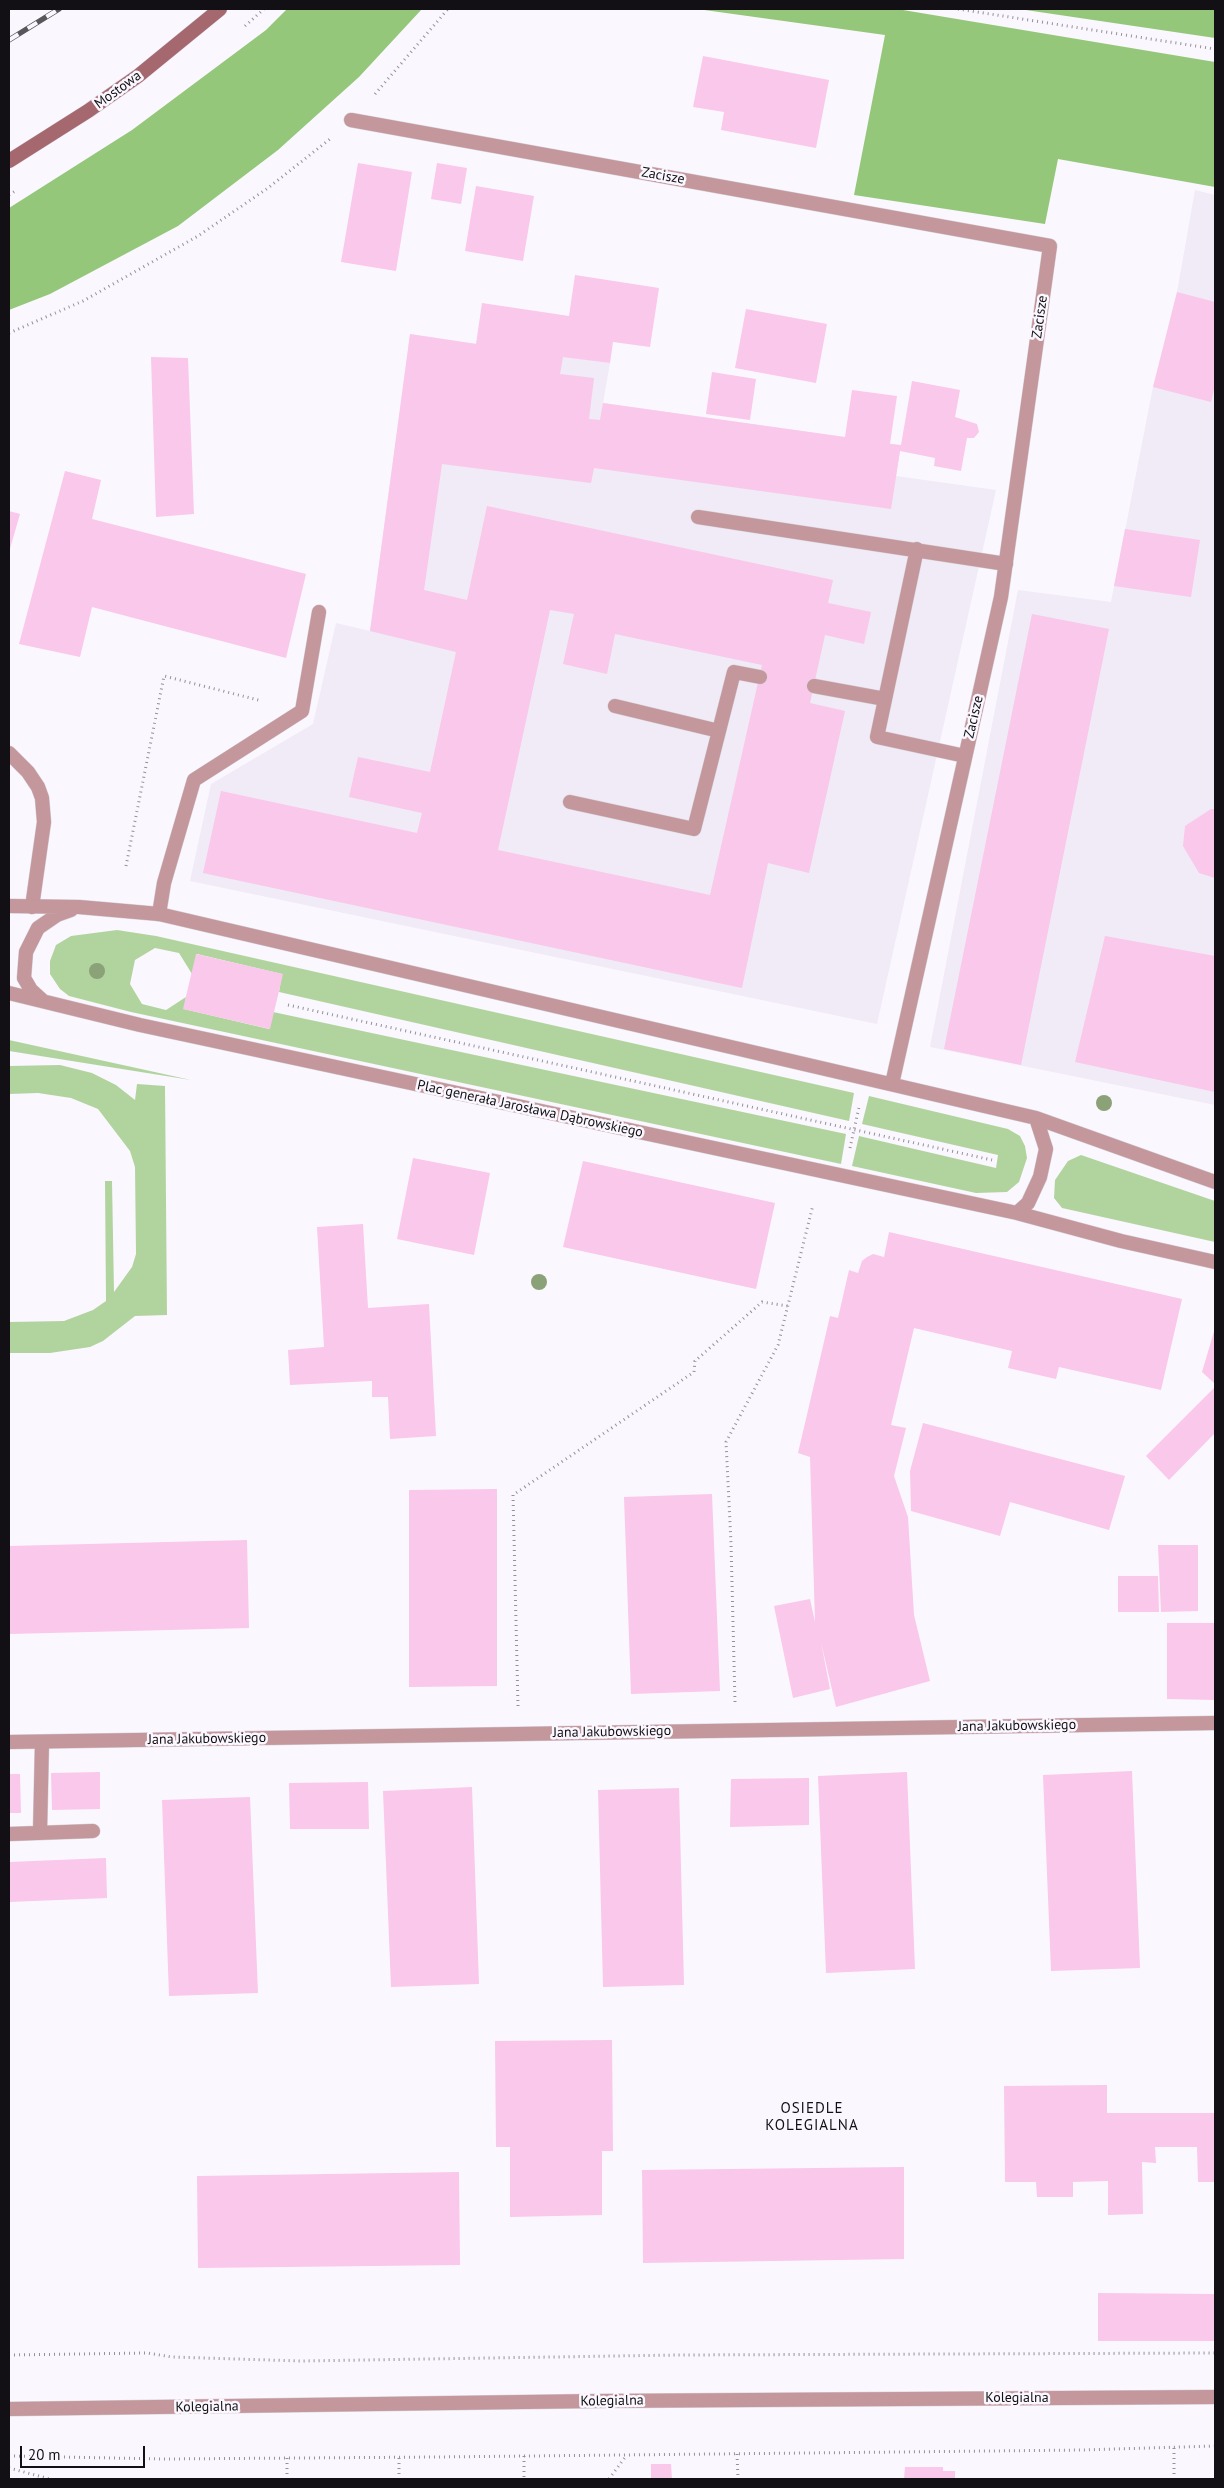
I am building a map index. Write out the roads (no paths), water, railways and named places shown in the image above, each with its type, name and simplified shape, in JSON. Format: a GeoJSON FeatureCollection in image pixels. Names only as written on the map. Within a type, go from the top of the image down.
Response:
{"type":"FeatureCollection","features":[{"type":"Feature","properties":{"kind":"main road","name":"Mostowa"},"geometry":{"type":"LineString","coordinates":[[9,161],[122,87],[220,9]]}},
{"type":"Feature","properties":{"kind":"street","name":"Zacisze"},"geometry":{"type":"LineString","coordinates":[[351,120],[1050,246],[1001,597],[892,1084]]}},
{"type":"Feature","properties":{"kind":"street"},"geometry":{"type":"LineString","coordinates":[[698,518],[917,549],[1006,564]]}},
{"type":"Feature","properties":{"kind":"street"},"geometry":{"type":"LineString","coordinates":[[917,549],[878,737],[966,756]]}},
{"type":"Feature","properties":{"kind":"street"},"geometry":{"type":"LineString","coordinates":[[159,914],[164,884],[194,780],[302,711],[319,612]]}},
{"type":"Feature","properties":{"kind":"street"},"geometry":{"type":"LineString","coordinates":[[570,802],[694,828],[734,672],[760,677]]}},
{"type":"Feature","properties":{"kind":"street"},"geometry":{"type":"LineString","coordinates":[[814,686],[885,699]]}},
{"type":"Feature","properties":{"kind":"street"},"geometry":{"type":"LineString","coordinates":[[615,706],[719,731]]}},
{"type":"Feature","properties":{"kind":"street"},"geometry":{"type":"LineString","coordinates":[[9,752],[28,772],[38,787],[42,798],[44,822],[32,907]]}},
{"type":"Feature","properties":{"kind":"street"},"geometry":{"type":"LineString","coordinates":[[9,906],[79,907],[159,914],[1036,1118],[1215,1182]]}},
{"type":"Feature","properties":{"kind":"street"},"geometry":{"type":"LineString","coordinates":[[45,1003],[31,990],[24,978],[26,952],[38,928],[58,915],[79,907]]}},
{"type":"Feature","properties":{"kind":"street","name":"Plac generała Jarosława Dąbrowskiego"},"geometry":{"type":"LineString","coordinates":[[9,993],[45,1003],[1017,1213],[1121,1241],[1215,1262]]}},
{"type":"Feature","properties":{"kind":"street"},"geometry":{"type":"LineString","coordinates":[[1017,1213],[1028,1203],[1040,1177],[1046,1149],[1036,1118]]}},
{"type":"Feature","properties":{"kind":"street","name":"Jana Jakubowskiego"},"geometry":{"type":"LineString","coordinates":[[9,1742],[1215,1723]]}},
{"type":"Feature","properties":{"kind":"street"},"geometry":{"type":"LineString","coordinates":[[40,1832],[42,1742]]}},
{"type":"Feature","properties":{"kind":"street"},"geometry":{"type":"LineString","coordinates":[[9,1834],[93,1830]]}},
{"type":"Feature","properties":{"kind":"street","name":"Kolegialna"},"geometry":{"type":"LineString","coordinates":[[9,2410],[607,2401],[1215,2397]]}},
{"type":"Feature","properties":{"kind":"railway"},"geometry":{"type":"LineString","coordinates":[[9,40],[59,9]]}},
{"type":"Feature","properties":{"kind":"district","name":"OSIEDLE KOLEGIALNA"},"geometry":{"type":"Point","coordinates":[812,2118]}}]}
